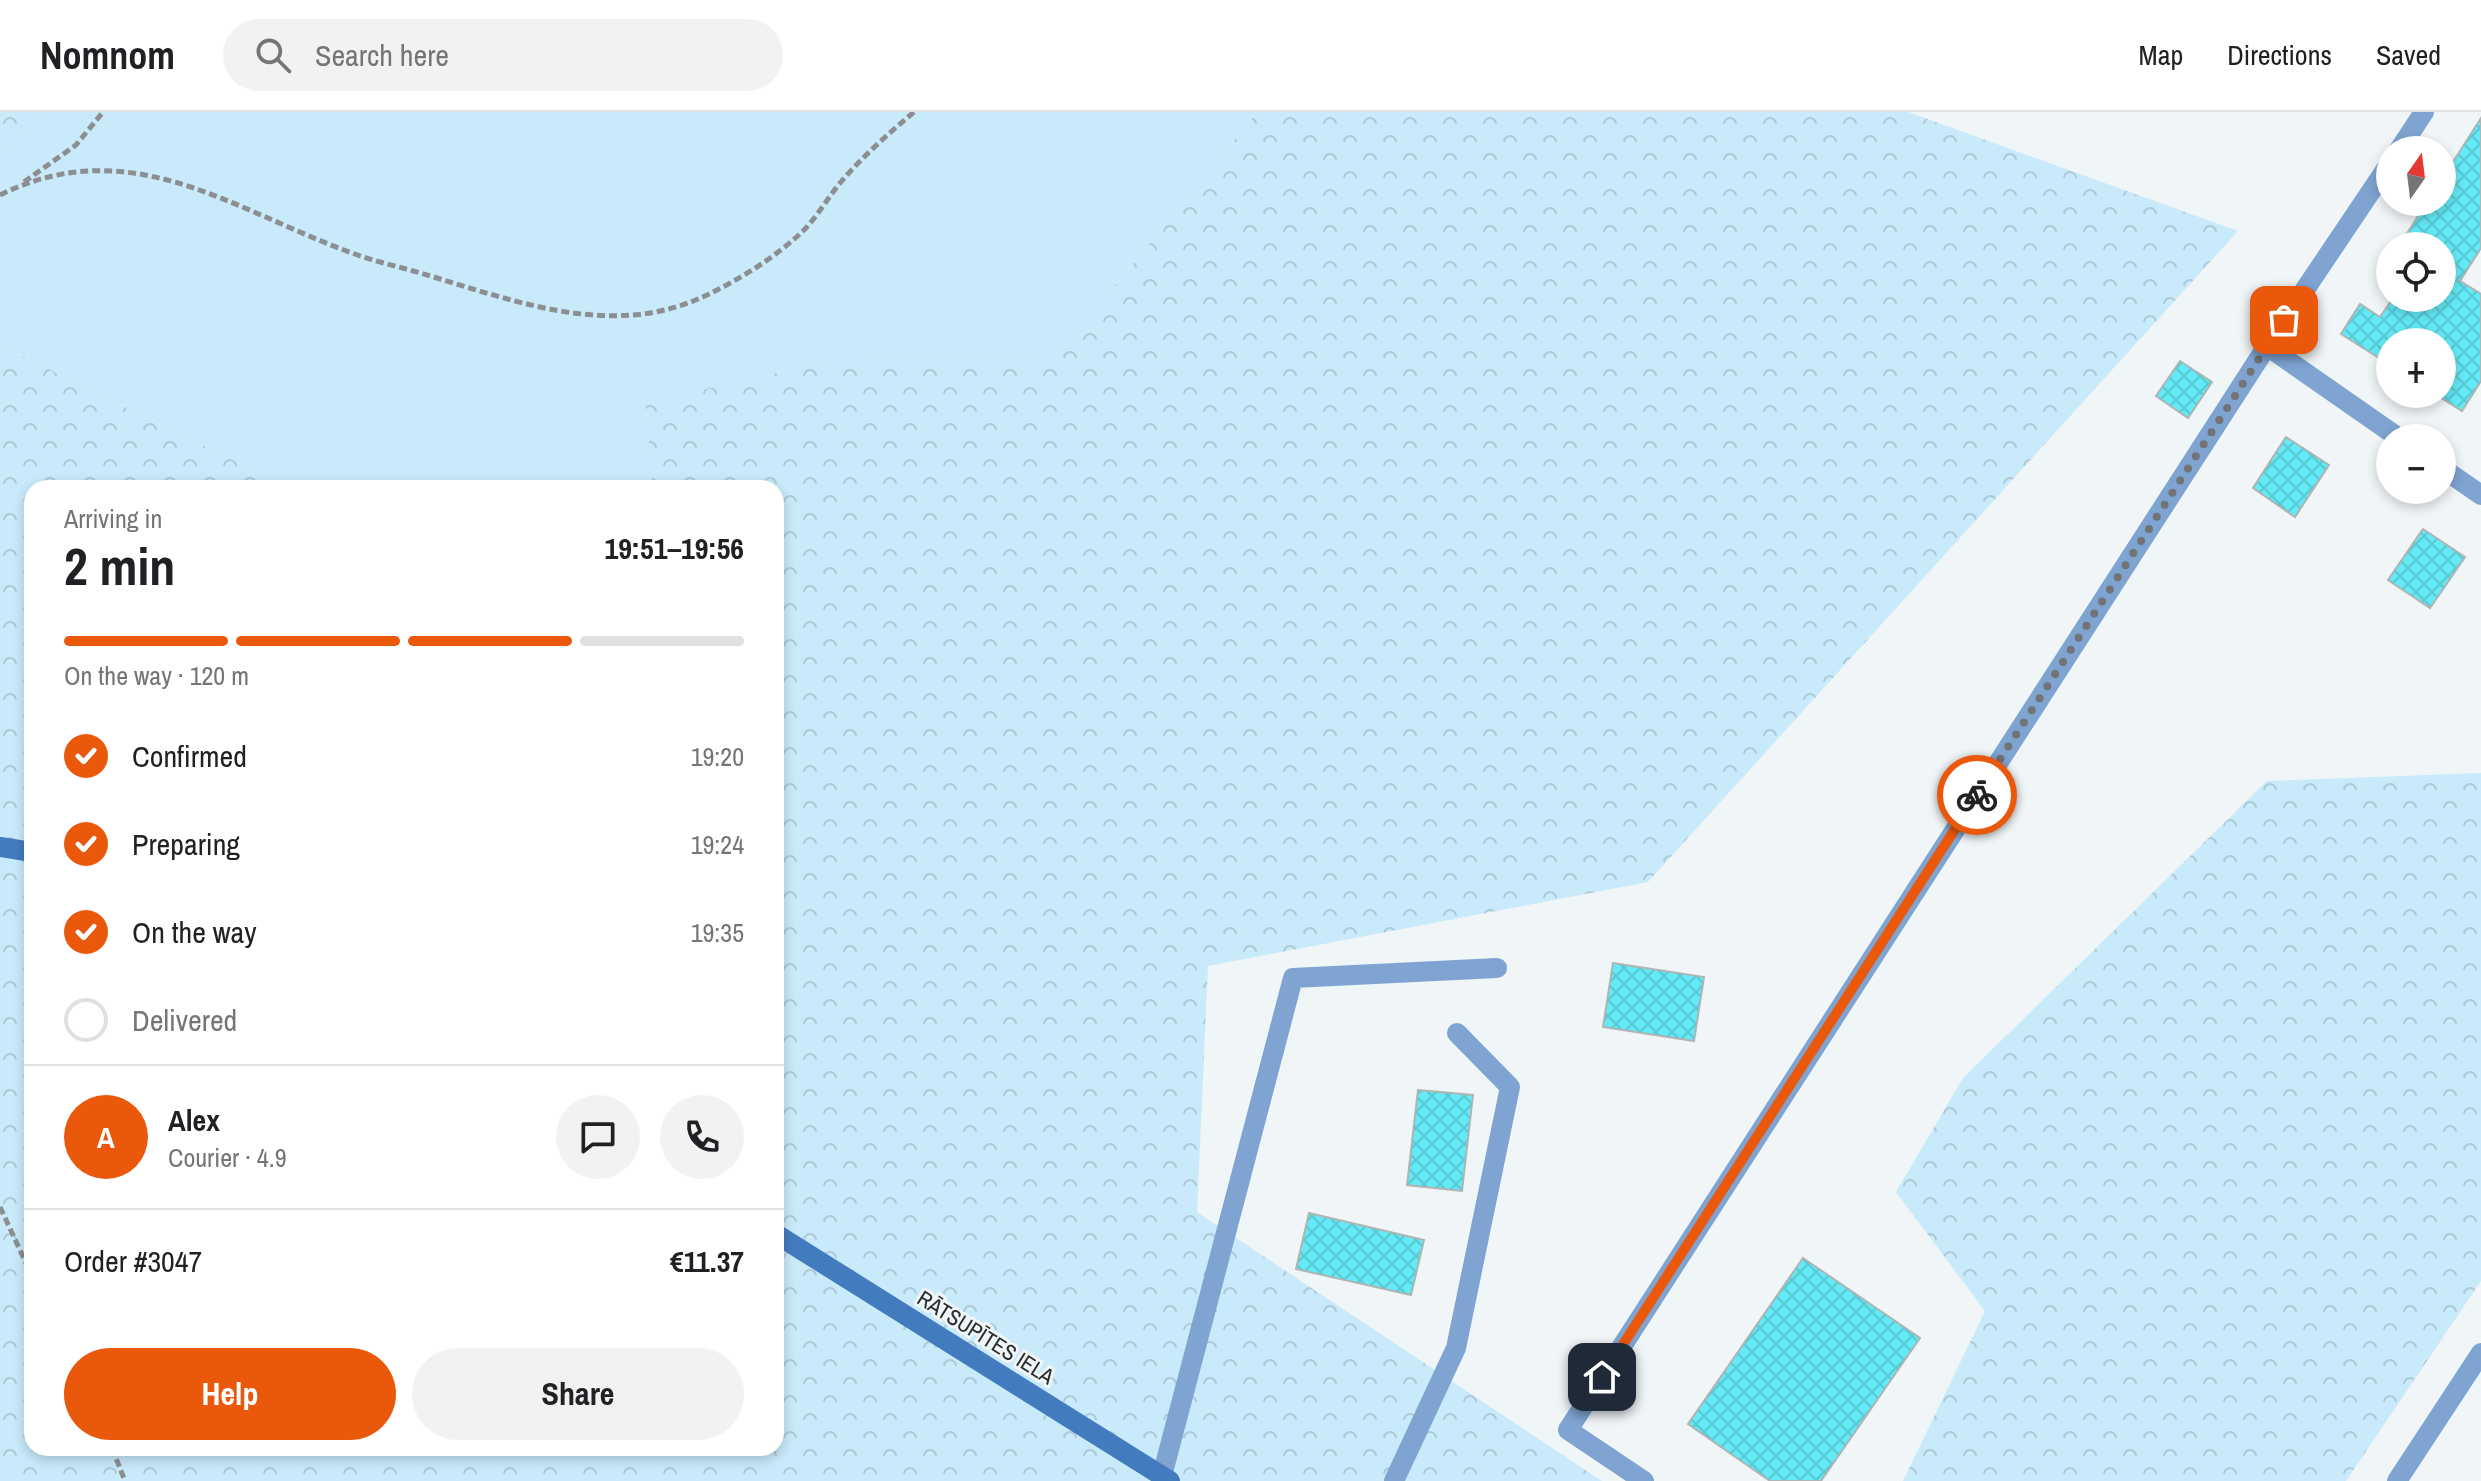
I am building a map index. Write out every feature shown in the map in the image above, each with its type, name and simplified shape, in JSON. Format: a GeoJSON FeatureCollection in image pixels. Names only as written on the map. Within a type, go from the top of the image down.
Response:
{"type":"FeatureCollection","features":[{"type":"Feature","properties":{"kind":"street"},"geometry":{"type":"LineString","coordinates":[[0,847],[24,851]]}},
{"type":"Feature","properties":{"kind":"street","name":"RĀTSUPĪTES IELA"},"geometry":{"type":"LineString","coordinates":[[784,1239],[1166,1478]]}},
{"type":"Feature","properties":{"kind":"lane"},"geometry":{"type":"LineString","coordinates":[[2408,136],[2424,112]]}},
{"type":"Feature","properties":{"kind":"lane"},"geometry":{"type":"LineString","coordinates":[[1644,1481],[1568,1430],[2267,346],[2376,184]]}},
{"type":"Feature","properties":{"kind":"lane"},"geometry":{"type":"LineString","coordinates":[[2267,346],[2379,424]]}},
{"type":"Feature","properties":{"kind":"lane"},"geometry":{"type":"LineString","coordinates":[[2456,478],[2481,495]]}},
{"type":"Feature","properties":{"kind":"lane"},"geometry":{"type":"LineString","coordinates":[[1166,1478],[1293,978],[1497,968]]}},
{"type":"Feature","properties":{"kind":"lane"},"geometry":{"type":"LineString","coordinates":[[1394,1481],[1456,1348],[1510,1087],[1457,1033]]}},
{"type":"Feature","properties":{"kind":"lane"},"geometry":{"type":"LineString","coordinates":[[2397,1481],[2481,1353]]}},
{"type":"Feature","properties":{"kind":"path"},"geometry":{"type":"LineString","coordinates":[[20,185],[76,145],[103,112]]}},
{"type":"Feature","properties":{"kind":"path"},"geometry":{"type":"LineString","coordinates":[[0,195],[60,172],[95,169],[156,176],[211,192],[345,251],[524,304],[578,315],[622,317],[665,310],[705,296],[773,255],[803,231],[864,157],[914,112]]}},
{"type":"Feature","properties":{"kind":"path"},"geometry":{"type":"LineString","coordinates":[[0,1207],[24,1259]]}},
{"type":"Feature","properties":{"kind":"path"},"geometry":{"type":"LineString","coordinates":[[115,1456],[125,1481]]}},
{"type":"Feature","properties":{"kind":"green space"},"geometry":{"type":"Polygon","coordinates":[[[0,112],[47,112],[0,151],[0,112]]]}},
{"type":"Feature","properties":{"kind":"green space"},"geometry":{"type":"Polygon","coordinates":[[[47,112],[1257,112],[1056,358],[839,359],[645,404],[652,480],[273,480],[0,345],[0,151],[47,112]]]}},
{"type":"Feature","properties":{"kind":"green space"},"geometry":{"type":"Polygon","coordinates":[[[1257,112],[1908,112],[2238,231],[1648,882],[1208,966],[1197,1212],[1602,1481],[0,1481],[0,345],[273,480],[24,480],[24,1456],[784,1456],[784,480],[652,480],[645,403],[839,359],[1056,358],[1257,112]]]}},
{"type":"Feature","properties":{"kind":"green space"},"geometry":{"type":"Polygon","coordinates":[[[2481,773],[2481,1281],[2346,1481],[1903,1481],[1985,1311],[1896,1192],[1963,1078],[2267,781],[2481,773]]]}},
{"type":"Feature","properties":{"kind":"building"},"geometry":{"type":"Polygon","coordinates":[[[2481,118],[2481,248],[2460,281],[2481,294],[2481,381],[2462,411],[2456,407],[2456,328],[2376,328],[2376,356],[2341,334],[2360,304],[2380,317],[2383,312],[2456,312],[2456,232],[2408,232],[2418,216],[2456,216],[2456,157],[2481,118]]]}},
{"type":"Feature","properties":{"kind":"building"},"geometry":{"type":"Polygon","coordinates":[[[2180,361],[2212,382],[2188,418],[2156,396],[2180,361]]]}},
{"type":"Feature","properties":{"kind":"building"},"geometry":{"type":"Polygon","coordinates":[[[2286,437],[2329,465],[2295,517],[2253,488],[2286,437]]]}},
{"type":"Feature","properties":{"kind":"building"},"geometry":{"type":"Polygon","coordinates":[[[2423,529],[2465,557],[2430,608],[2388,580],[2423,529]]]}},
{"type":"Feature","properties":{"kind":"building"},"geometry":{"type":"Polygon","coordinates":[[[1613,963],[1704,977],[1694,1041],[1603,1027],[1613,963]]]}},
{"type":"Feature","properties":{"kind":"building"},"geometry":{"type":"Polygon","coordinates":[[[1418,1090],[1473,1095],[1462,1191],[1407,1185],[1418,1090]]]}},
{"type":"Feature","properties":{"kind":"building"},"geometry":{"type":"Polygon","coordinates":[[[1309,1213],[1424,1240],[1411,1295],[1296,1269],[1309,1213]]]}},
{"type":"Feature","properties":{"kind":"building"},"geometry":{"type":"Polygon","coordinates":[[[1803,1258],[1920,1338],[1821,1481],[1770,1481],[1688,1424],[1803,1258]]]}},
{"type":"Feature","properties":{"kind":"way so far"},"geometry":{"type":"LineString","coordinates":[[1977,795],[2284,320]]}},
{"type":"Feature","properties":{"kind":"route"},"geometry":{"type":"LineString","coordinates":[[1602,1377],[1977,795]]}}]}
